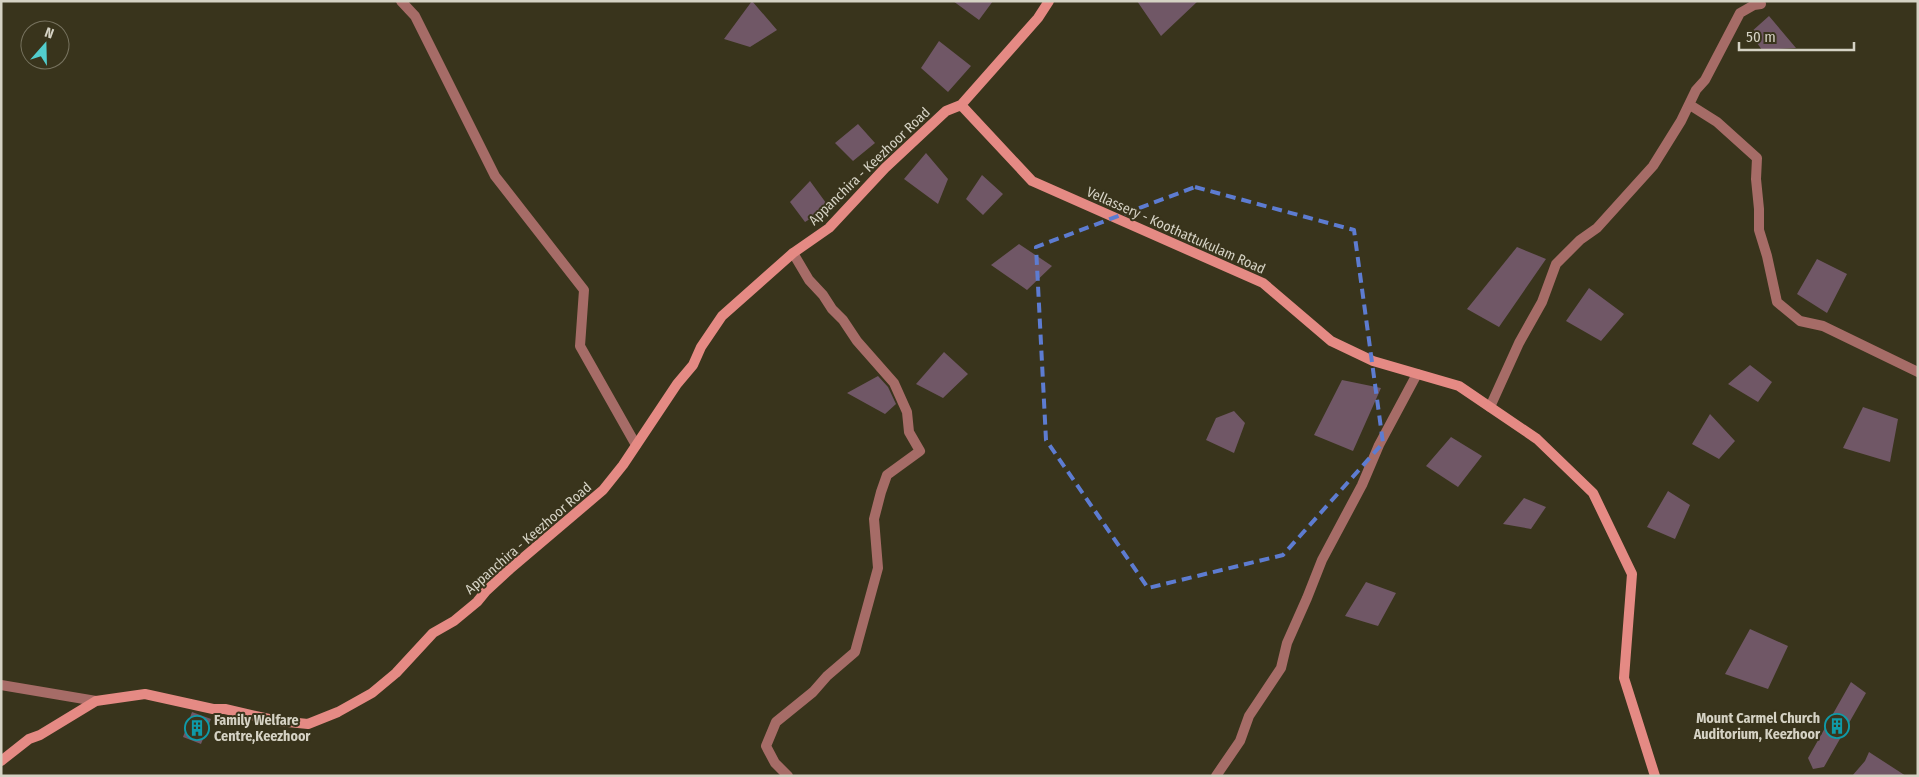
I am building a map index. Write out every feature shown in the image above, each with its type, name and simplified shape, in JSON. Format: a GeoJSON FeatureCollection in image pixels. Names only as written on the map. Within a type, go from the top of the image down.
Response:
{"type":"FeatureCollection","features":[{"type":"Feature","properties":{"kind":"main road","name":"Appanchira - Keezhoor Road"},"geometry":{"type":"LineString","coordinates":[[1,761],[29,739],[40,735],[96,701],[145,694],[278,721],[308,724],[338,712],[378,688],[396,673],[433,633],[454,621],[477,602],[510,569],[603,490],[677,384],[693,365],[701,347],[722,316],[793,253],[829,228],[885,168],[946,111],[961,105],[1038,18],[1049,1]]}},
{"type":"Feature","properties":{"kind":"main road","name":"Vellassery - Koothattukulam Road"},"geometry":{"type":"LineString","coordinates":[[961,105],[1032,181],[1263,283],[1331,341],[1373,361],[1459,386],[1537,439],[1593,494],[1632,574],[1624,678],[1655,776]]}},
{"type":"Feature","properties":{"kind":"street"},"geometry":{"type":"LineString","coordinates":[[401,1],[415,16],[495,176],[584,290],[580,346],[636,445]]}},
{"type":"Feature","properties":{"kind":"street"},"geometry":{"type":"LineString","coordinates":[[1490,407],[1520,343],[1542,302],[1556,264],[1580,240],[1596,228],[1653,166],[1690,105],[1696,90],[1705,80],[1740,12],[1754,5],[1761,4]]}},
{"type":"Feature","properties":{"kind":"street"},"geometry":{"type":"LineString","coordinates":[[1690,105],[1717,122],[1757,158],[1756,179],[1759,230],[1777,302],[1800,321],[1823,326],[1918,372]]}},
{"type":"Feature","properties":{"kind":"street"},"geometry":{"type":"LineString","coordinates":[[788,776],[775,763],[766,746],[776,722],[813,692],[827,676],[855,652],[878,568],[874,519],[881,492],[887,474],[920,451],[908,432],[907,412],[894,383],[857,341],[843,320],[809,280],[793,253]]}},
{"type":"Feature","properties":{"kind":"street"},"geometry":{"type":"LineString","coordinates":[[1216,776],[1240,740],[1249,716],[1281,668],[1286,642],[1307,598],[1322,560],[1362,485],[1379,445],[1418,374]]}},
{"type":"Feature","properties":{"kind":"street"},"geometry":{"type":"LineString","coordinates":[[1,685],[96,701]]}},
{"type":"Feature","properties":{"kind":"highlighted area"},"geometry":{"type":"Polygon","coordinates":[[[1195,187],[1354,230],[1383,443],[1283,555],[1148,588],[1046,440],[1036,247],[1195,187]]]}},
{"type":"Feature","properties":{"kind":"building"},"geometry":{"type":"Polygon","coordinates":[[[752,1],[777,30],[750,47],[724,39],[752,1]]]}},
{"type":"Feature","properties":{"kind":"building"},"geometry":{"type":"Polygon","coordinates":[[[953,1],[993,1],[979,20],[953,1]]]}},
{"type":"Feature","properties":{"kind":"building"},"geometry":{"type":"Polygon","coordinates":[[[1137,1],[1198,1],[1161,36],[1137,1]]]}},
{"type":"Feature","properties":{"kind":"building"},"geometry":{"type":"Polygon","coordinates":[[[1769,16],[1796,48],[1762,50],[1750,33],[1769,16]]]}},
{"type":"Feature","properties":{"kind":"building"},"geometry":{"type":"Polygon","coordinates":[[[939,41],[971,66],[948,92],[921,68],[939,41]]]}},
{"type":"Feature","properties":{"kind":"building"},"geometry":{"type":"Polygon","coordinates":[[[858,124],[875,143],[853,161],[835,143],[858,124]]]}},
{"type":"Feature","properties":{"kind":"building"},"geometry":{"type":"Polygon","coordinates":[[[926,153],[948,179],[938,204],[904,179],[926,153]]]}},
{"type":"Feature","properties":{"kind":"building"},"geometry":{"type":"Polygon","coordinates":[[[982,175],[1003,194],[983,215],[966,199],[982,175]]]}},
{"type":"Feature","properties":{"kind":"building"},"geometry":{"type":"Polygon","coordinates":[[[810,181],[829,207],[805,222],[790,202],[810,181]]]}},
{"type":"Feature","properties":{"kind":"building"},"geometry":{"type":"Polygon","coordinates":[[[1019,244],[1052,266],[1027,290],[991,265],[1019,244]]]}},
{"type":"Feature","properties":{"kind":"building"},"geometry":{"type":"Polygon","coordinates":[[[1517,247],[1546,259],[1499,327],[1467,309],[1517,247]]]}},
{"type":"Feature","properties":{"kind":"building"},"geometry":{"type":"Polygon","coordinates":[[[1817,259],[1847,274],[1827,313],[1797,294],[1817,259]]]}},
{"type":"Feature","properties":{"kind":"building"},"geometry":{"type":"Polygon","coordinates":[[[1589,288],[1624,314],[1601,341],[1566,321],[1589,288]]]}},
{"type":"Feature","properties":{"kind":"building"},"geometry":{"type":"Polygon","coordinates":[[[944,352],[968,374],[943,398],[916,384],[944,352]]]}},
{"type":"Feature","properties":{"kind":"building"},"geometry":{"type":"Polygon","coordinates":[[[1750,365],[1772,382],[1758,402],[1728,384],[1750,365]]]}},
{"type":"Feature","properties":{"kind":"building"},"geometry":{"type":"Polygon","coordinates":[[[878,376],[888,387],[896,404],[885,414],[847,393],[878,376]]]}},
{"type":"Feature","properties":{"kind":"building"},"geometry":{"type":"Polygon","coordinates":[[[1342,380],[1381,388],[1353,451],[1314,435],[1342,380]]]}},
{"type":"Feature","properties":{"kind":"building"},"geometry":{"type":"Polygon","coordinates":[[[1863,407],[1898,419],[1890,462],[1843,448],[1863,407]]]}},
{"type":"Feature","properties":{"kind":"building"},"geometry":{"type":"Polygon","coordinates":[[[1234,411],[1245,423],[1234,453],[1206,440],[1216,418],[1234,411]]]}},
{"type":"Feature","properties":{"kind":"building"},"geometry":{"type":"Polygon","coordinates":[[[1710,414],[1735,441],[1719,459],[1692,444],[1710,414]]]}},
{"type":"Feature","properties":{"kind":"building"},"geometry":{"type":"Polygon","coordinates":[[[1451,437],[1482,456],[1458,487],[1426,466],[1451,437]]]}},
{"type":"Feature","properties":{"kind":"building"},"geometry":{"type":"Polygon","coordinates":[[[1668,491],[1690,505],[1675,539],[1647,527],[1668,491]]]}},
{"type":"Feature","properties":{"kind":"building"},"geometry":{"type":"Polygon","coordinates":[[[1524,498],[1546,507],[1531,529],[1503,524],[1524,498]]]}},
{"type":"Feature","properties":{"kind":"building"},"geometry":{"type":"Polygon","coordinates":[[[1366,582],[1396,593],[1378,626],[1345,616],[1366,582]]]}},
{"type":"Feature","properties":{"kind":"building"},"geometry":{"type":"Polygon","coordinates":[[[1750,629],[1788,646],[1768,689],[1725,674],[1750,629]]]}},
{"type":"Feature","properties":{"kind":"building","name":"Mount Carmel Church Auditorium, Keezhoor"},"geometry":{"type":"Polygon","coordinates":[[[1851,682],[1866,693],[1824,767],[1813,769],[1808,758],[1851,682]]]}},
{"type":"Feature","properties":{"kind":"building","name":"Family Welfare Centre,Keezhoor"},"geometry":{"type":"Polygon","coordinates":[[[192,712],[211,719],[201,744],[183,737],[192,712]]]}},
{"type":"Feature","properties":{"kind":"building"},"geometry":{"type":"Polygon","coordinates":[[[1869,752],[1906,776],[1852,776],[1865,761],[1869,752]]]}},
{"type":"Feature","properties":{"kind":"place","name":"Mount Carmel Church Auditorium, Keezhoor"},"geometry":{"type":"Point","coordinates":[1837,726]}},
{"type":"Feature","properties":{"kind":"place","name":"Family Welfare Centre,Keezhoor"},"geometry":{"type":"Point","coordinates":[197,728]}}]}
